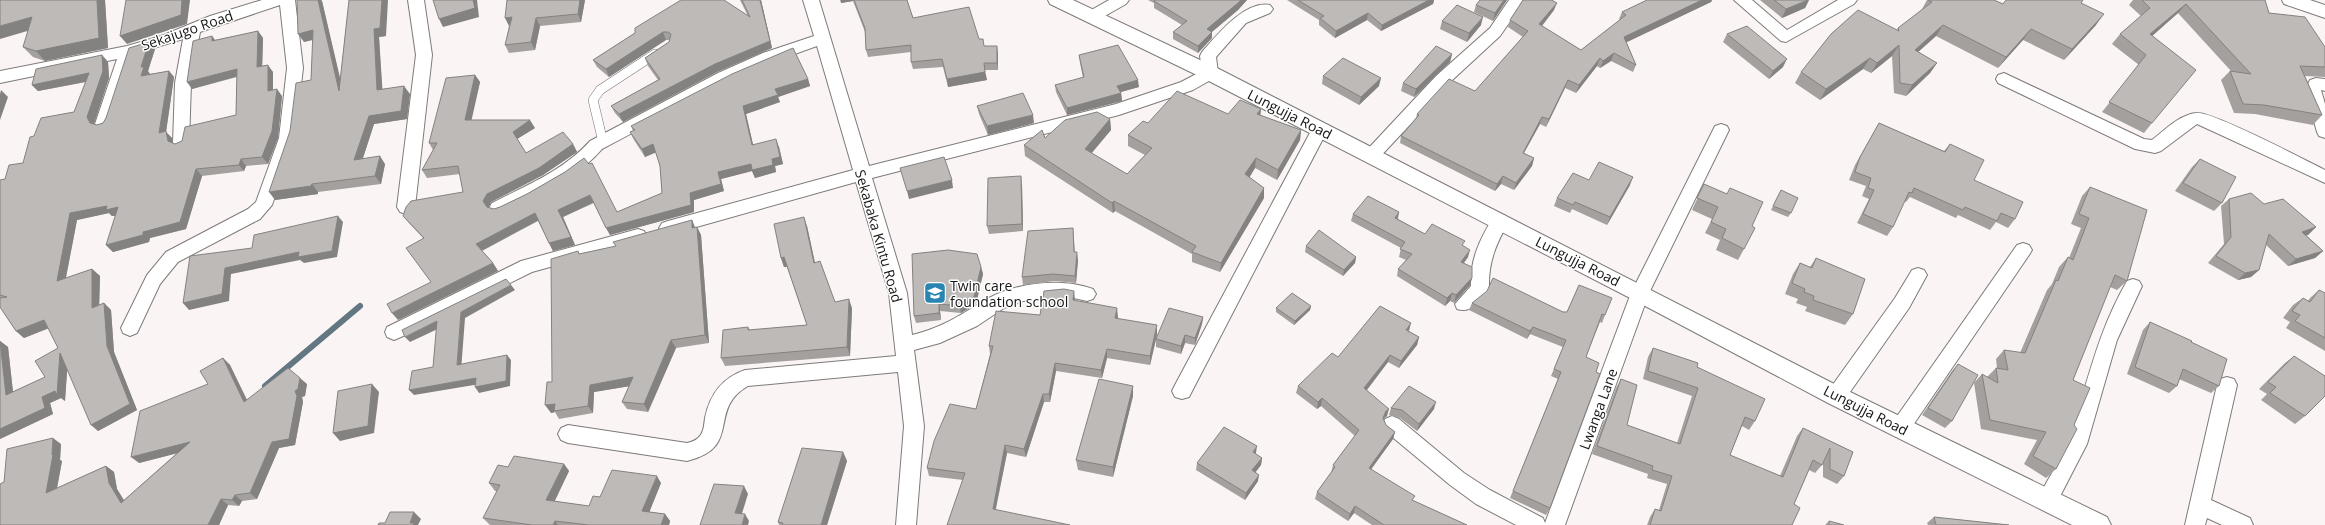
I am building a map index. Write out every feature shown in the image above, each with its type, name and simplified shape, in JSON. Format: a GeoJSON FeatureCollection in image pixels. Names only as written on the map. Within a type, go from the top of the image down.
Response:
{"type":"FeatureCollection","features":[{"type":"Feature","properties":{"kind":"street","name":"Sekajugo Road"},"geometry":{"type":"LineString","coordinates":[[0,78],[127,51],[192,31],[215,20],[279,0]]}},
{"type":"Feature","properties":{"kind":"street"},"geometry":{"type":"LineString","coordinates":[[130,328],[153,280],[172,257],[254,214],[263,205],[287,138],[295,68],[287,0]]}},
{"type":"Feature","properties":{"kind":"street"},"geometry":{"type":"LineString","coordinates":[[406,207],[424,55],[416,0]]}},
{"type":"Feature","properties":{"kind":"street","name":"Sekabaka Kintu Road"},"geometry":{"type":"LineString","coordinates":[[811,0],[898,293],[914,426],[906,525]]}},
{"type":"Feature","properties":{"kind":"street","name":"Lungujja Road"},"geometry":{"type":"LineString","coordinates":[[1057,0],[1210,73],[1640,293],[1836,396],[2098,525]]}},
{"type":"Feature","properties":{"kind":"street"},"geometry":{"type":"LineString","coordinates":[[1091,17],[1121,0]]}},
{"type":"Feature","properties":{"kind":"street"},"geometry":{"type":"LineString","coordinates":[[1371,156],[1442,80],[1474,53],[1495,32],[1517,0]]}},
{"type":"Feature","properties":{"kind":"street"},"geometry":{"type":"LineString","coordinates":[[1742,0],[1786,37],[1849,0]]}},
{"type":"Feature","properties":{"kind":"street"},"geometry":{"type":"LineString","coordinates":[[2291,0],[2318,7],[2325,27]]}},
{"type":"Feature","properties":{"kind":"street"},"geometry":{"type":"LineString","coordinates":[[394,332],[527,266],[862,174],[1119,109],[1187,86],[1210,73],[1208,56],[1226,34],[1241,19],[1265,9]]}},
{"type":"Feature","properties":{"kind":"street"},"geometry":{"type":"LineString","coordinates":[[181,143],[183,83],[192,31]]}},
{"type":"Feature","properties":{"kind":"street"},"geometry":{"type":"LineString","coordinates":[[498,208],[557,178],[586,158],[596,145],[724,77],[769,57],[822,39]]}},
{"type":"Feature","properties":{"kind":"street"},"geometry":{"type":"LineString","coordinates":[[103,124],[127,51]]}},
{"type":"Feature","properties":{"kind":"street"},"geometry":{"type":"LineString","coordinates":[[2004,79],[2141,145],[2155,147],[2188,121],[2197,118],[2215,124],[2325,177]]}},
{"type":"Feature","properties":{"kind":"street"},"geometry":{"type":"LineString","coordinates":[[2325,85],[2316,84],[2313,90],[2325,132]]}},
{"type":"Feature","properties":{"kind":"street"},"geometry":{"type":"LineString","coordinates":[[1182,391],[1320,130]]}},
{"type":"Feature","properties":{"kind":"street","name":"Lwanga Lane"},"geometry":{"type":"LineString","coordinates":[[1556,525],[1640,293],[1721,130]]}},
{"type":"Feature","properties":{"kind":"street"},"geometry":{"type":"LineString","coordinates":[[1464,304],[1480,289],[1479,270],[1484,246],[1500,222]]}},
{"type":"Feature","properties":{"kind":"street"},"geometry":{"type":"LineString","coordinates":[[1900,428],[2023,250]]}},
{"type":"Feature","properties":{"kind":"street"},"geometry":{"type":"LineString","coordinates":[[1836,396],[1902,303],[1918,275]]}},
{"type":"Feature","properties":{"kind":"street"},"geometry":{"type":"LineString","coordinates":[[2047,501],[2079,437],[2093,387],[2122,304],[2133,286]]}},
{"type":"Feature","properties":{"kind":"street"},"geometry":{"type":"LineString","coordinates":[[568,434],[687,452],[698,451],[708,444],[722,396],[732,385],[746,378],[905,354],[933,338],[970,321],[997,303],[1023,294],[1065,289],[1087,294]]}},
{"type":"Feature","properties":{"kind":"street"},"geometry":{"type":"LineString","coordinates":[[2195,525],[2227,385]]}},
{"type":"Feature","properties":{"kind":"street"},"geometry":{"type":"LineString","coordinates":[[1392,425],[1457,479],[1483,497],[1536,525]]}},
{"type":"Feature","properties":{"kind":"street"},"geometry":{"type":"LineString","coordinates":[[2199,504],[2243,525]]}},
{"type":"Feature","properties":{"kind":"lane"},"geometry":{"type":"LineString","coordinates":[[603,142],[593,100],[600,90],[663,49]]}},
{"type":"Feature","properties":{"kind":"building"},"geometry":{"type":"Polygon","coordinates":[[[0,0],[97,0],[99,38],[36,51],[23,47],[32,17],[0,26],[0,0]]]}},
{"type":"Feature","properties":{"kind":"building"},"geometry":{"type":"Polygon","coordinates":[[[126,0],[182,0],[181,15],[120,36],[126,0]]]}},
{"type":"Feature","properties":{"kind":"building"},"geometry":{"type":"Polygon","coordinates":[[[297,0],[318,0],[339,91],[349,0],[382,0],[380,28],[374,29],[377,90],[404,86],[401,111],[369,116],[354,160],[380,156],[375,176],[312,184],[311,186],[269,192],[290,131],[296,83],[311,80],[313,30],[298,34],[297,0]]]}},
{"type":"Feature","properties":{"kind":"building"},"geometry":{"type":"Polygon","coordinates":[[[433,0],[473,0],[475,8],[439,19],[433,0]]]}},
{"type":"Feature","properties":{"kind":"building"},"geometry":{"type":"Polygon","coordinates":[[[507,0],[580,0],[578,14],[536,18],[531,42],[505,45],[512,17],[505,18],[507,0]]]}},
{"type":"Feature","properties":{"kind":"building"},"geometry":{"type":"Polygon","coordinates":[[[681,0],[724,0],[750,17],[742,0],[760,0],[770,41],[715,64],[619,114],[611,106],[660,79],[645,58],[669,42],[671,34],[668,32],[663,32],[606,69],[593,60],[635,33],[635,28],[681,0]]]}},
{"type":"Feature","properties":{"kind":"building"},"geometry":{"type":"Polygon","coordinates":[[[854,0],[907,0],[913,18],[969,7],[979,39],[983,39],[984,46],[997,46],[997,63],[984,63],[985,72],[947,79],[942,59],[911,62],[911,45],[866,50],[865,28],[854,0]]]}},
{"type":"Feature","properties":{"kind":"building"},"geometry":{"type":"Polygon","coordinates":[[[1241,0],[1207,29],[1212,32],[1198,46],[1173,32],[1187,21],[1154,1],[1241,0]]]}},
{"type":"Feature","properties":{"kind":"building"},"geometry":{"type":"Polygon","coordinates":[[[1298,0],[1429,0],[1382,25],[1368,13],[1336,31],[1320,18],[1324,16],[1298,0]]]}},
{"type":"Feature","properties":{"kind":"building"},"geometry":{"type":"Polygon","coordinates":[[[1480,0],[1504,0],[1495,13],[1476,5],[1480,0]]]}},
{"type":"Feature","properties":{"kind":"building"},"geometry":{"type":"Polygon","coordinates":[[[1523,0],[1551,0],[1557,3],[1539,24],[1581,50],[1626,15],[1622,12],[1647,0],[1702,0],[1624,37],[1636,65],[1614,53],[1603,61],[1600,58],[1579,85],[1568,80],[1549,119],[1542,117],[1523,153],[1534,158],[1516,183],[1503,176],[1497,184],[1401,136],[1419,115],[1417,114],[1449,79],[1475,91],[1528,31],[1510,20],[1523,0]]]}},
{"type":"Feature","properties":{"kind":"building"},"geometry":{"type":"Polygon","coordinates":[[[1774,0],[1808,0],[1786,9],[1774,0]]]}},
{"type":"Feature","properties":{"kind":"building"},"geometry":{"type":"Polygon","coordinates":[[[1928,0],[1994,0],[2003,4],[2006,0],[2083,0],[2081,3],[2104,14],[2072,49],[2031,29],[2006,57],[1943,25],[1915,50],[1937,63],[1912,85],[1900,83],[1899,45],[1877,63],[1870,58],[1826,89],[1801,72],[1831,34],[1858,10],[1899,31],[1898,28],[1932,2],[1928,0]]]}},
{"type":"Feature","properties":{"kind":"building"},"geometry":{"type":"Polygon","coordinates":[[[2142,0],[2265,0],[2269,13],[2305,17],[2325,47],[2325,67],[2300,66],[2322,115],[2264,105],[2243,104],[2230,71],[2251,74],[2186,4],[2150,34],[2196,70],[2152,123],[2109,102],[2146,55],[2120,34],[2150,8],[2142,0]]]}},
{"type":"Feature","properties":{"kind":"building"},"geometry":{"type":"Polygon","coordinates":[[[1457,5],[1483,17],[1469,33],[1442,21],[1457,5]]]}},
{"type":"Feature","properties":{"kind":"building"},"geometry":{"type":"Polygon","coordinates":[[[1747,26],[1787,59],[1773,71],[1727,34],[1747,26]]]}},
{"type":"Feature","properties":{"kind":"building"},"geometry":{"type":"Polygon","coordinates":[[[258,31],[257,67],[268,65],[268,91],[277,89],[272,131],[262,157],[241,159],[239,165],[196,169],[180,222],[143,232],[143,235],[106,245],[118,207],[106,210],[107,206],[70,213],[57,281],[92,269],[92,308],[104,303],[107,346],[130,404],[91,425],[60,353],[57,395],[55,391],[42,397],[45,408],[0,429],[0,341],[6,395],[45,377],[35,361],[58,348],[44,320],[16,331],[0,307],[0,298],[7,297],[0,295],[0,180],[5,179],[9,165],[23,163],[30,137],[34,136],[41,118],[74,112],[89,73],[32,85],[36,69],[102,55],[103,71],[87,117],[90,123],[97,125],[103,123],[106,118],[129,48],[149,42],[141,67],[144,67],[141,76],[169,71],[159,133],[166,131],[168,141],[175,144],[182,141],[185,127],[236,115],[237,69],[187,82],[193,41],[212,36],[212,41],[258,31]]]}},
{"type":"Feature","properties":{"kind":"building"},"geometry":{"type":"Polygon","coordinates":[[[1118,45],[1138,80],[1117,86],[1121,93],[1067,108],[1055,85],[1084,77],[1079,55],[1118,45]]]}},
{"type":"Feature","properties":{"kind":"building"},"geometry":{"type":"Polygon","coordinates":[[[1436,46],[1452,54],[1416,89],[1403,83],[1436,46]]]}},
{"type":"Feature","properties":{"kind":"building"},"geometry":{"type":"Polygon","coordinates":[[[793,48],[808,79],[775,89],[778,95],[743,106],[752,145],[776,139],[780,157],[772,159],[773,165],[752,170],[751,164],[718,172],[721,184],[690,193],[691,205],[606,228],[590,195],[558,210],[571,237],[549,243],[535,213],[476,244],[493,263],[392,313],[387,304],[431,282],[406,248],[424,238],[403,216],[406,207],[411,201],[463,192],[458,166],[422,170],[437,143],[429,143],[446,78],[475,75],[465,120],[530,120],[513,132],[526,153],[563,132],[573,144],[539,168],[487,194],[483,201],[487,207],[494,209],[527,194],[565,172],[584,158],[589,164],[592,163],[617,212],[662,193],[660,166],[653,144],[642,149],[630,132],[635,130],[631,126],[732,74],[793,48]]]}},
{"type":"Feature","properties":{"kind":"building"},"geometry":{"type":"Polygon","coordinates":[[[1343,58],[1381,78],[1361,97],[1323,76],[1343,58]]]}},
{"type":"Feature","properties":{"kind":"building"},"geometry":{"type":"Polygon","coordinates":[[[1177,91],[1228,114],[1240,100],[1261,109],[1257,114],[1301,130],[1278,170],[1256,158],[1245,174],[1264,188],[1221,263],[1192,252],[1196,246],[1114,201],[1112,203],[1024,145],[1042,130],[1045,138],[1065,120],[1097,112],[1110,119],[1085,149],[1127,174],[1152,148],[1128,135],[1143,121],[1148,123],[1177,91]]]}},
{"type":"Feature","properties":{"kind":"building"},"geometry":{"type":"Polygon","coordinates":[[[1023,93],[1033,115],[987,126],[977,106],[1023,93]]]}},
{"type":"Feature","properties":{"kind":"building"},"geometry":{"type":"Polygon","coordinates":[[[1879,123],[1945,152],[1950,144],[1984,160],[1974,180],[2023,202],[2015,219],[2001,213],[1997,221],[1965,207],[1963,210],[1914,188],[1912,193],[1909,192],[1893,227],[1863,214],[1874,190],[1868,188],[1871,178],[1855,172],[1860,157],[1879,123]]]}},
{"type":"Feature","properties":{"kind":"building"},"geometry":{"type":"Polygon","coordinates":[[[944,157],[952,180],[907,191],[900,168],[944,157]]]}},
{"type":"Feature","properties":{"kind":"building"},"geometry":{"type":"Polygon","coordinates":[[[2200,159],[2236,177],[2222,203],[2183,183],[2200,159]]]}},
{"type":"Feature","properties":{"kind":"building"},"geometry":{"type":"Polygon","coordinates":[[[1599,162],[1633,177],[1610,217],[1575,202],[1573,205],[1557,198],[1573,173],[1589,180],[1599,162]]]}},
{"type":"Feature","properties":{"kind":"building"},"geometry":{"type":"Polygon","coordinates":[[[1021,176],[1022,224],[987,226],[988,178],[1021,176]]]}},
{"type":"Feature","properties":{"kind":"building"},"geometry":{"type":"Polygon","coordinates":[[[1704,184],[1727,194],[1730,188],[1763,202],[1752,226],[1755,228],[1744,249],[1722,238],[1726,229],[1711,222],[1718,207],[1697,198],[1704,184]]]}},
{"type":"Feature","properties":{"kind":"building"},"geometry":{"type":"Polygon","coordinates":[[[2090,187],[2147,210],[2127,281],[2115,275],[2073,380],[2090,388],[2074,425],[2077,429],[2056,469],[2033,456],[2046,432],[1990,420],[1982,374],[1998,383],[1996,368],[2008,370],[2004,350],[2025,353],[2056,280],[2058,281],[2068,257],[2073,260],[2089,218],[2079,214],[2090,187]]]}},
{"type":"Feature","properties":{"kind":"building"},"geometry":{"type":"Polygon","coordinates":[[[1781,190],[1798,198],[1791,213],[1773,206],[1781,190]]]}},
{"type":"Feature","properties":{"kind":"building"},"geometry":{"type":"Polygon","coordinates":[[[2251,193],[2264,204],[2283,199],[2316,227],[2302,232],[2323,251],[2296,259],[2269,234],[2259,270],[2245,273],[2216,256],[2231,237],[2229,199],[2251,193]]]}},
{"type":"Feature","properties":{"kind":"building"},"geometry":{"type":"Polygon","coordinates":[[[1368,196],[1399,212],[1395,218],[1425,234],[1432,224],[1465,241],[1462,245],[1470,250],[1461,262],[1472,267],[1472,278],[1456,295],[1452,293],[1447,298],[1398,269],[1412,254],[1400,249],[1405,242],[1353,214],[1368,196]]]}},
{"type":"Feature","properties":{"kind":"building"},"geometry":{"type":"Polygon","coordinates":[[[338,216],[332,251],[298,257],[299,252],[225,268],[222,294],[183,303],[190,256],[252,248],[254,235],[338,216]]]}},
{"type":"Feature","properties":{"kind":"building"},"geometry":{"type":"Polygon","coordinates":[[[804,217],[814,263],[820,261],[835,302],[849,299],[847,347],[721,358],[723,330],[748,327],[748,330],[807,325],[784,257],[781,258],[774,224],[804,217]]]}},
{"type":"Feature","properties":{"kind":"building"},"geometry":{"type":"Polygon","coordinates":[[[692,220],[692,228],[697,227],[705,335],[671,340],[644,404],[622,402],[633,377],[590,385],[588,406],[554,411],[555,404],[545,405],[547,382],[552,382],[551,259],[578,251],[579,254],[616,246],[613,242],[692,220]]]}},
{"type":"Feature","properties":{"kind":"building"},"geometry":{"type":"Polygon","coordinates":[[[1073,228],[1074,252],[1077,252],[1075,276],[1053,274],[1022,277],[1028,231],[1073,228]]]}},
{"type":"Feature","properties":{"kind":"building"},"geometry":{"type":"Polygon","coordinates":[[[1319,230],[1356,257],[1344,270],[1306,246],[1319,230]]]}},
{"type":"Feature","properties":{"kind":"building"},"geometry":{"type":"Polygon","coordinates":[[[948,250],[977,254],[981,267],[974,297],[960,306],[939,304],[939,313],[914,316],[912,254],[948,250]]]}},
{"type":"Feature","properties":{"kind":"building"},"geometry":{"type":"Polygon","coordinates":[[[1816,258],[1865,279],[1853,314],[1813,300],[1814,296],[1804,292],[1805,289],[1792,283],[1800,263],[1812,268],[1816,258]]]}},
{"type":"Feature","properties":{"kind":"building"},"geometry":{"type":"Polygon","coordinates":[[[1493,278],[1563,312],[1567,312],[1579,285],[1612,298],[1605,315],[1602,314],[1586,357],[1599,363],[1596,372],[1600,374],[1550,508],[1513,491],[1561,372],[1554,369],[1566,340],[1533,327],[1530,331],[1472,303],[1487,291],[1493,278]]]}},
{"type":"Feature","properties":{"kind":"building"},"geometry":{"type":"Polygon","coordinates":[[[506,279],[511,285],[461,312],[457,365],[507,355],[506,381],[475,387],[476,378],[409,390],[412,371],[433,367],[437,321],[405,337],[402,330],[506,279]]]}},
{"type":"Feature","properties":{"kind":"building"},"geometry":{"type":"Polygon","coordinates":[[[1064,289],[1074,291],[1073,300],[1117,308],[1115,318],[1157,325],[1150,356],[1107,349],[1101,370],[1055,363],[1049,394],[1043,394],[1024,449],[1005,445],[993,509],[1070,525],[947,525],[965,473],[927,468],[934,441],[950,404],[976,409],[993,346],[989,346],[996,311],[1040,315],[1044,291],[1064,289]]]}},
{"type":"Feature","properties":{"kind":"building"},"geometry":{"type":"Polygon","coordinates":[[[2319,290],[2325,293],[2325,338],[2295,321],[2300,315],[2292,311],[2303,298],[2310,302],[2319,290]]]}},
{"type":"Feature","properties":{"kind":"building"},"geometry":{"type":"Polygon","coordinates":[[[1292,293],[1311,306],[1295,321],[1276,308],[1292,293]]]}},
{"type":"Feature","properties":{"kind":"building"},"geometry":{"type":"Polygon","coordinates":[[[1380,306],[1411,323],[1406,330],[1419,337],[1401,361],[1390,355],[1364,388],[1389,409],[1386,411],[1383,418],[1386,425],[1395,432],[1369,468],[1415,496],[1412,500],[1467,525],[1384,525],[1355,506],[1350,514],[1317,492],[1335,467],[1333,465],[1359,430],[1322,398],[1318,402],[1298,386],[1332,353],[1338,357],[1380,306]]]}},
{"type":"Feature","properties":{"kind":"building"},"geometry":{"type":"Polygon","coordinates":[[[1169,308],[1203,317],[1195,338],[1185,335],[1181,346],[1156,339],[1169,308]]]}},
{"type":"Feature","properties":{"kind":"building"},"geometry":{"type":"Polygon","coordinates":[[[2150,322],[2227,359],[2219,386],[2183,369],[2177,386],[2135,367],[2150,322]]]}},
{"type":"Feature","properties":{"kind":"building"},"geometry":{"type":"Polygon","coordinates":[[[1653,348],[1698,363],[1697,367],[1765,399],[1755,421],[1745,417],[1730,455],[1783,477],[1803,428],[1853,452],[1844,476],[1830,469],[1830,448],[1822,465],[1813,460],[1794,504],[1800,508],[1792,525],[1650,525],[1655,509],[1661,511],[1672,476],[1652,470],[1653,466],[1597,446],[1621,379],[1637,385],[1627,425],[1680,444],[1698,388],[1648,371],[1653,348]]]}},
{"type":"Feature","properties":{"kind":"building"},"geometry":{"type":"Polygon","coordinates":[[[2294,356],[2325,376],[2325,396],[2305,416],[2270,393],[2276,387],[2268,382],[2294,356]]]}},
{"type":"Feature","properties":{"kind":"building"},"geometry":{"type":"Polygon","coordinates":[[[223,358],[244,402],[288,368],[300,378],[298,389],[295,391],[297,396],[289,439],[272,442],[250,493],[235,495],[232,500],[221,499],[208,525],[0,525],[0,484],[4,482],[7,449],[53,438],[53,455],[46,493],[106,466],[109,483],[121,503],[190,442],[131,457],[140,411],[208,384],[200,371],[223,358]]]}},
{"type":"Feature","properties":{"kind":"building"},"geometry":{"type":"Polygon","coordinates":[[[1958,364],[1978,375],[1952,421],[1928,408],[1958,364]]]}},
{"type":"Feature","properties":{"kind":"building"},"geometry":{"type":"Polygon","coordinates":[[[1099,379],[1133,386],[1113,467],[1076,460],[1099,379]]]}},
{"type":"Feature","properties":{"kind":"building"},"geometry":{"type":"Polygon","coordinates":[[[372,384],[368,426],[333,433],[338,391],[372,384]]]}},
{"type":"Feature","properties":{"kind":"building"},"geometry":{"type":"Polygon","coordinates":[[[1409,386],[1436,402],[1419,424],[1402,410],[1391,408],[1409,386]]]}},
{"type":"Feature","properties":{"kind":"building"},"geometry":{"type":"Polygon","coordinates":[[[1224,427],[1257,446],[1253,452],[1262,458],[1252,470],[1259,475],[1246,493],[1197,463],[1224,427]]]}},
{"type":"Feature","properties":{"kind":"building"},"geometry":{"type":"Polygon","coordinates":[[[802,448],[843,452],[821,525],[782,525],[783,523],[778,522],[802,448]]]}},
{"type":"Feature","properties":{"kind":"building"},"geometry":{"type":"Polygon","coordinates":[[[514,456],[564,464],[546,500],[589,506],[593,496],[600,497],[612,470],[657,476],[642,511],[665,514],[661,525],[589,525],[555,521],[553,525],[532,525],[483,518],[500,485],[489,483],[498,465],[508,467],[514,456]]]}},
{"type":"Feature","properties":{"kind":"building"},"geometry":{"type":"Polygon","coordinates":[[[714,484],[744,486],[735,513],[745,514],[742,525],[700,525],[714,484]]]}},
{"type":"Feature","properties":{"kind":"building"},"geometry":{"type":"Polygon","coordinates":[[[390,512],[414,512],[410,523],[414,523],[413,525],[378,525],[379,523],[385,523],[390,512]]]}},
{"type":"Feature","properties":{"kind":"building"},"geometry":{"type":"Polygon","coordinates":[[[1934,517],[2009,525],[1936,525],[1934,517]]]}},
{"type":"Feature","properties":{"kind":"building"},"geometry":{"type":"Polygon","coordinates":[[[1829,521],[1844,525],[1829,525],[1829,521]]]}},
{"type":"Feature","properties":{"kind":"waterway"},"geometry":{"type":"LineString","coordinates":[[265,386],[360,306]]}},
{"type":"Feature","properties":{"kind":"place","name":"Twin care foundation school"},"geometry":{"type":"Point","coordinates":[935,293]}}]}
